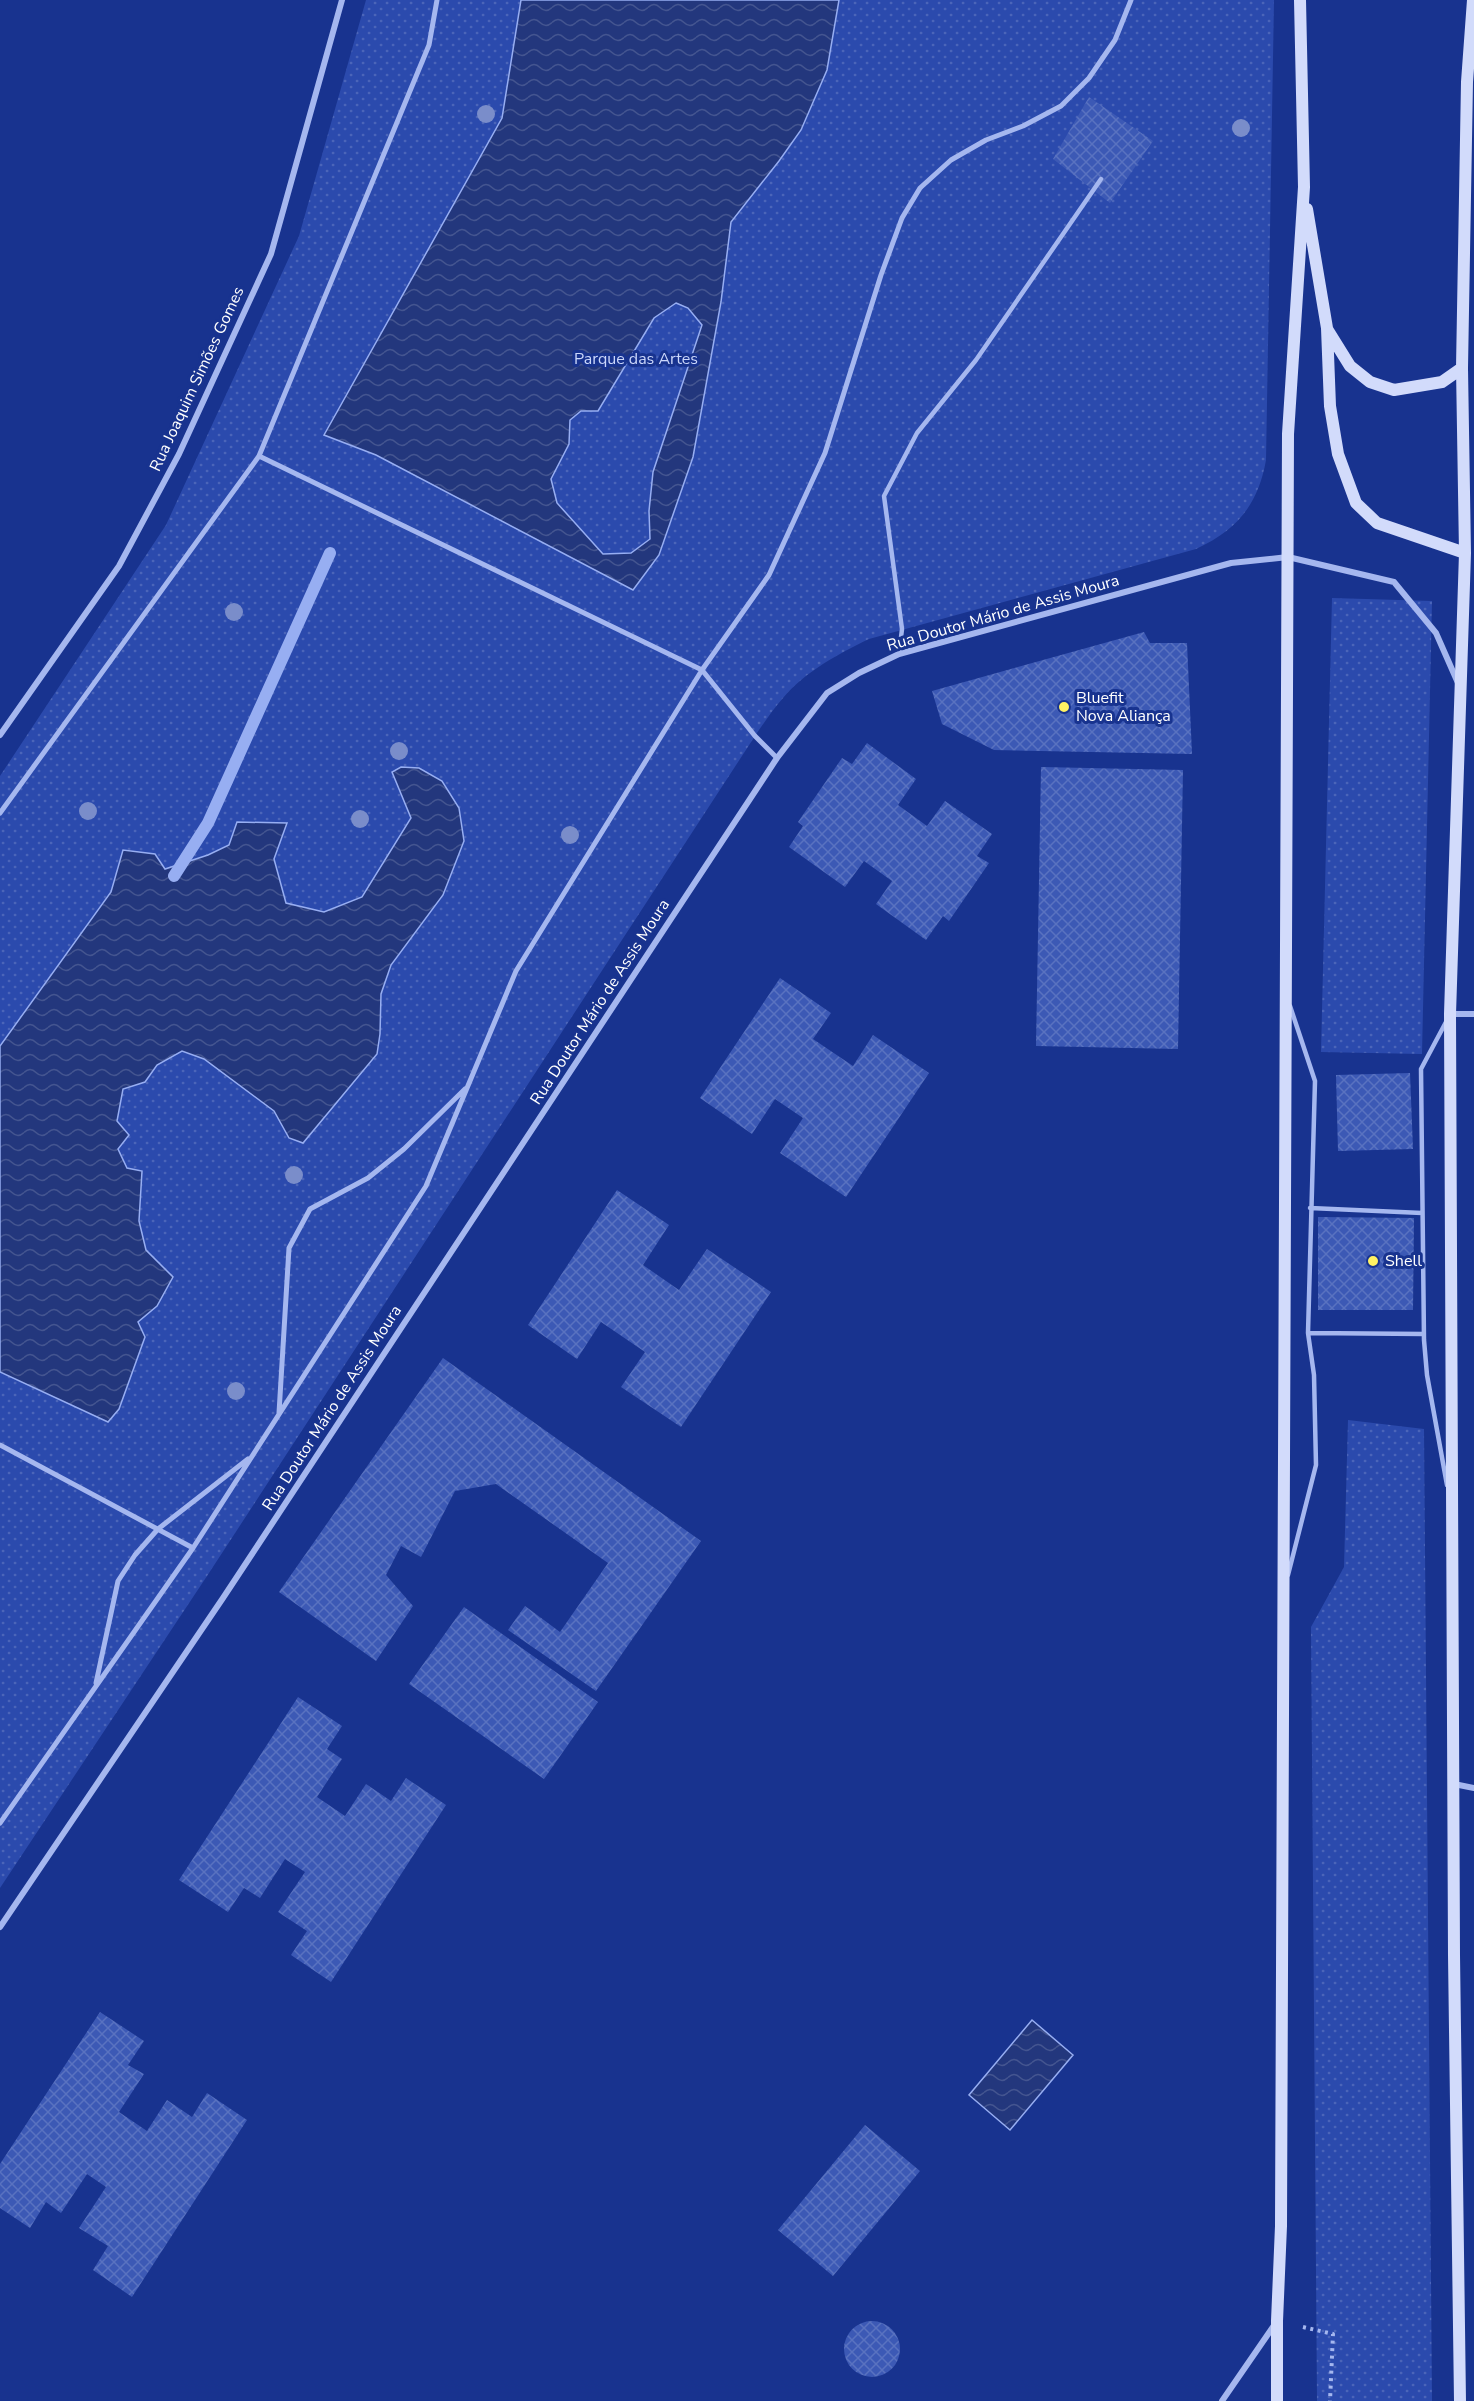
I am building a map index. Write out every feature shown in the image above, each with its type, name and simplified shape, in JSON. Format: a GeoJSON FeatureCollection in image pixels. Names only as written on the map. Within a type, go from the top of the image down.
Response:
{"type":"FeatureCollection","features":[{"type":"Feature","properties":{"kind":"main road"},"geometry":{"type":"LineString","coordinates":[[1277,2401],[1281,2214],[1285,1588],[1288,434],[1304,187],[1300,0]]}},
{"type":"Feature","properties":{"kind":"main road"},"geometry":{"type":"LineString","coordinates":[[1462,2400],[1453,1784],[1450,1014],[1461,689],[1470,553],[1462,368],[1467,82],[1473,0]]}},
{"type":"Feature","properties":{"kind":"main road"},"geometry":{"type":"LineString","coordinates":[[1304,187],[1327,328],[1330,406],[1338,454],[1356,503],[1377,523],[1470,553]]}},
{"type":"Feature","properties":{"kind":"main road"},"geometry":{"type":"LineString","coordinates":[[1327,328],[1350,366],[1370,382],[1394,390],[1442,382],[1462,368]]}},
{"type":"Feature","properties":{"kind":"street","name":"Rua Joaquim Simões Gomes"},"geometry":{"type":"LineString","coordinates":[[0,735],[119,566],[184,444],[271,254],[342,0]]}},
{"type":"Feature","properties":{"kind":"street"},"geometry":{"type":"LineString","coordinates":[[0,813],[259,456],[429,45],[437,0]]}},
{"type":"Feature","properties":{"kind":"street"},"geometry":{"type":"LineString","coordinates":[[0,1823],[193,1548],[426,1186],[516,972],[702,670],[769,575],[825,453],[881,275],[902,218],[920,188],[951,160],[986,140],[1023,126],[1061,106],[1089,78],[1115,40],[1131,0]]}},
{"type":"Feature","properties":{"kind":"street"},"geometry":{"type":"LineString","coordinates":[[259,456],[702,670],[755,736],[777,758]]}},
{"type":"Feature","properties":{"kind":"street","name":"Rua Doutor Mário de Assis Moura"},"geometry":{"type":"LineString","coordinates":[[0,1927],[223,1598],[777,758],[827,693],[859,673],[898,654],[1231,563],[1288,557],[1395,582],[1436,633],[1461,689]]}},
{"type":"Feature","properties":{"kind":"street"},"geometry":{"type":"LineString","coordinates":[[1450,1014],[1474,1014]]}},
{"type":"Feature","properties":{"kind":"street"},"geometry":{"type":"LineString","coordinates":[[279,1415],[289,1248],[310,1209],[368,1178],[404,1149],[469,1086]]}},
{"type":"Feature","properties":{"kind":"street"},"geometry":{"type":"LineString","coordinates":[[0,1444],[193,1548]]}},
{"type":"Feature","properties":{"kind":"street"},"geometry":{"type":"LineString","coordinates":[[95,1688],[118,1581],[158,1529],[251,1456]]}},
{"type":"Feature","properties":{"kind":"street"},"geometry":{"type":"LineString","coordinates":[[1453,1784],[1474,1788]]}},
{"type":"Feature","properties":{"kind":"street"},"geometry":{"type":"LineString","coordinates":[[1222,2401],[1277,2321]]}},
{"type":"Feature","properties":{"kind":"lane"},"geometry":{"type":"LineString","coordinates":[[898,654],[902,629],[884,496],[917,433],[976,360],[1101,179]]}},
{"type":"Feature","properties":{"kind":"lane"},"geometry":{"type":"LineString","coordinates":[[1285,1588],[1316,1465],[1314,1375],[1308,1333],[1315,1081],[1286,993]]}},
{"type":"Feature","properties":{"kind":"lane"},"geometry":{"type":"LineString","coordinates":[[1450,1014],[1421,1069],[1424,1334],[1427,1376],[1452,1514]]}},
{"type":"Feature","properties":{"kind":"lane"},"geometry":{"type":"LineString","coordinates":[[1310,1208],[1422,1213]]}},
{"type":"Feature","properties":{"kind":"lane"},"geometry":{"type":"LineString","coordinates":[[1308,1333],[1424,1334]]}},
{"type":"Feature","properties":{"kind":"path"},"geometry":{"type":"LineString","coordinates":[[1277,2321],[1333,2334],[1330,2401]]}},
{"type":"Feature","properties":{"kind":"green space","name":"Parque das Artes"},"geometry":{"type":"Polygon","coordinates":[[[366,0],[1274,0],[1266,460],[1257,490],[1243,514],[1223,533],[1196,549],[869,639],[812,671],[783,698],[755,736],[209,1573],[0,1888],[0,776],[166,525],[299,236],[366,0]]]}},
{"type":"Feature","properties":{"kind":"green space"},"geometry":{"type":"Polygon","coordinates":[[[1332,598],[1432,601],[1422,1054],[1321,1052],[1332,598]]]}},
{"type":"Feature","properties":{"kind":"green space"},"geometry":{"type":"Polygon","coordinates":[[[1348,1420],[1424,1429],[1432,2401],[1317,2401],[1311,1627],[1344,1567],[1348,1420]]]}},
{"type":"Feature","properties":{"kind":"water"},"geometry":{"type":"Polygon","coordinates":[[[521,0],[839,0],[827,70],[801,130],[731,222],[721,302],[693,457],[659,555],[633,590],[376,455],[324,435],[502,118],[521,0]],[[676,303],[654,318],[598,411],[581,411],[570,420],[569,444],[551,479],[557,503],[603,554],[631,553],[650,539],[649,511],[653,472],[702,325],[688,308],[676,303]]]}},
{"type":"Feature","properties":{"kind":"water"},"geometry":{"type":"Polygon","coordinates":[[[401,767],[419,768],[442,781],[459,808],[464,841],[443,895],[391,965],[381,994],[377,1054],[303,1143],[289,1138],[274,1111],[204,1059],[182,1051],[157,1065],[145,1082],[123,1089],[117,1121],[129,1135],[118,1149],[127,1168],[142,1171],[139,1221],[146,1250],[173,1277],[157,1306],[138,1322],[145,1337],[119,1409],[108,1422],[0,1372],[0,1046],[111,892],[123,850],[155,854],[165,869],[208,855],[229,845],[237,822],[287,823],[274,859],[286,903],[324,912],[362,897],[411,818],[392,772],[401,767]]]}},
{"type":"Feature","properties":{"kind":"water"},"geometry":{"type":"Polygon","coordinates":[[[1032,2020],[1073,2055],[1010,2130],[969,2095],[1032,2020]]]}},
{"type":"Feature","properties":{"kind":"building"},"geometry":{"type":"Polygon","coordinates":[[[1089,97],[1153,141],[1110,203],[1053,159],[1089,97]]]}},
{"type":"Feature","properties":{"kind":"building","name":"Bluefit Nova Aliança"},"geometry":{"type":"Polygon","coordinates":[[[1144,632],[1150,643],[1187,643],[1192,754],[994,750],[942,724],[932,691],[1144,632]]]}},
{"type":"Feature","properties":{"kind":"building"},"geometry":{"type":"Polygon","coordinates":[[[867,743],[916,779],[898,805],[927,826],[945,801],[992,834],[977,856],[989,863],[949,921],[943,916],[926,940],[876,904],[892,881],[864,861],[845,887],[789,847],[803,826],[798,822],[842,758],[852,764],[867,743]]]}},
{"type":"Feature","properties":{"kind":"building"},"geometry":{"type":"Polygon","coordinates":[[[1041,767],[1183,770],[1178,1049],[1036,1046],[1041,767]]]}},
{"type":"Feature","properties":{"kind":"building"},"geometry":{"type":"Polygon","coordinates":[[[780,978],[831,1013],[813,1039],[853,1066],[873,1035],[929,1073],[846,1197],[780,1153],[803,1118],[775,1099],[752,1134],[700,1098],[780,978]]]}},
{"type":"Feature","properties":{"kind":"building"},"geometry":{"type":"Polygon","coordinates":[[[1410,1073],[1413,1149],[1338,1151],[1336,1075],[1410,1073]]]}},
{"type":"Feature","properties":{"kind":"building"},"geometry":{"type":"Polygon","coordinates":[[[617,1190],[669,1225],[643,1265],[679,1290],[707,1249],[771,1292],[681,1427],[621,1387],[645,1352],[601,1322],[577,1359],[528,1325],[617,1190]]]}},
{"type":"Feature","properties":{"kind":"building"},"geometry":{"type":"Polygon","coordinates":[[[1318,1217],[1414,1218],[1413,1310],[1318,1310],[1318,1217]]]}},
{"type":"Feature","properties":{"kind":"building"},"geometry":{"type":"Polygon","coordinates":[[[443,1358],[701,1541],[596,1691],[508,1630],[525,1606],[560,1632],[608,1563],[496,1484],[455,1491],[421,1557],[401,1546],[386,1575],[413,1606],[376,1661],[279,1592],[443,1358]]]}},
{"type":"Feature","properties":{"kind":"building"},"geometry":{"type":"Polygon","coordinates":[[[464,1607],[598,1702],[544,1779],[409,1684],[464,1607]]]}},
{"type":"Feature","properties":{"kind":"building"},"geometry":{"type":"Polygon","coordinates":[[[298,1697],[342,1726],[327,1749],[342,1759],[317,1797],[345,1816],[366,1784],[391,1801],[406,1778],[446,1805],[331,1982],[291,1955],[307,1931],[278,1912],[305,1872],[285,1859],[260,1898],[244,1888],[228,1912],[179,1880],[298,1697]]]}},
{"type":"Feature","properties":{"kind":"building"},"geometry":{"type":"Polygon","coordinates":[[[100,2012],[144,2041],[128,2065],[144,2074],[119,2112],[147,2131],[167,2100],[192,2117],[207,2093],[247,2120],[132,2297],[93,2270],[108,2246],[79,2228],[106,2187],[87,2174],[61,2213],[46,2202],[30,2228],[0,2208],[0,2164],[100,2012]]]}},
{"type":"Feature","properties":{"kind":"building"},"geometry":{"type":"Polygon","coordinates":[[[865,2125],[920,2171],[833,2276],[778,2230],[865,2125]]]}},
{"type":"Feature","properties":{"kind":"building"},"geometry":{"type":"Polygon","coordinates":[[[866,2321],[878,2321],[888,2325],[896,2333],[900,2349],[896,2365],[888,2373],[878,2377],[866,2377],[856,2373],[848,2365],[844,2355],[844,2343],[848,2333],[856,2325],[866,2321]]]}},
{"type":"Feature","properties":{"kind":"waterway"},"geometry":{"type":"LineString","coordinates":[[174,876],[208,823],[330,553]]}},
{"type":"Feature","properties":{"kind":"place","name":"Bluefit Nova Aliança"},"geometry":{"type":"Point","coordinates":[1064,707]}},
{"type":"Feature","properties":{"kind":"place","name":"Shell"},"geometry":{"type":"Point","coordinates":[1373,1261]}}]}
